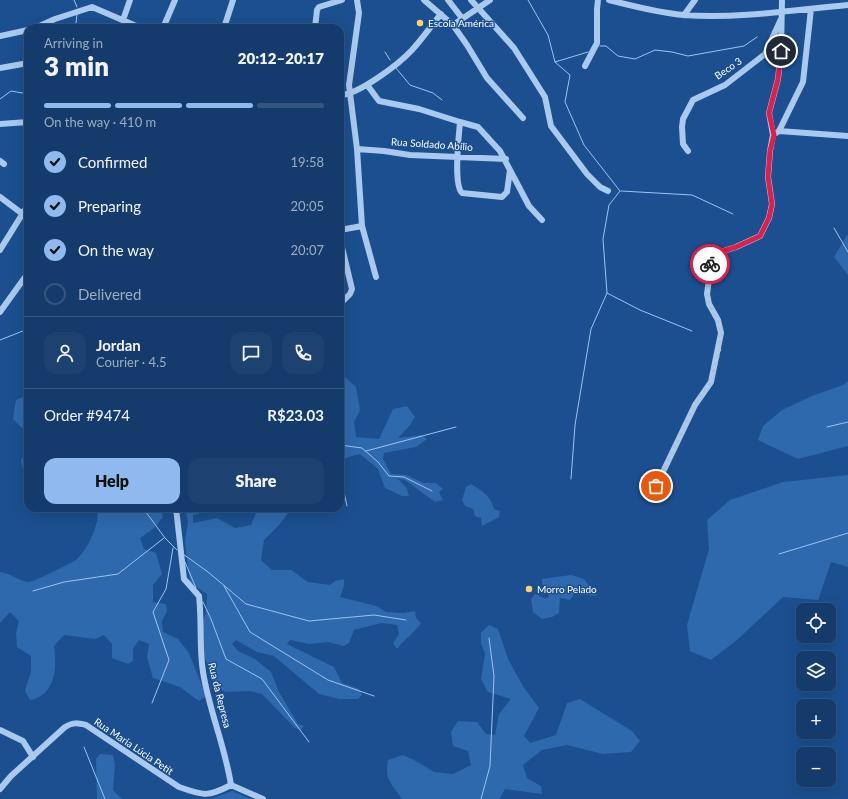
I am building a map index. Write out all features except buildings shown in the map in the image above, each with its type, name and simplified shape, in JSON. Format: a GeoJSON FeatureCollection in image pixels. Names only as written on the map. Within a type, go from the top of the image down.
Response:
{"type":"FeatureCollection","features":[{"type":"Feature","properties":{"kind":"street"},"geometry":{"type":"LineString","coordinates":[[123,20],[130,0]]}},
{"type":"Feature","properties":{"kind":"street"},"geometry":{"type":"LineString","coordinates":[[165,24],[175,0]]}},
{"type":"Feature","properties":{"kind":"street"},"geometry":{"type":"LineString","coordinates":[[227,24],[233,0]]}},
{"type":"Feature","properties":{"kind":"street"},"geometry":{"type":"LineString","coordinates":[[315,24],[317,10],[319,7],[342,0]]}},
{"type":"Feature","properties":{"kind":"street"},"geometry":{"type":"LineString","coordinates":[[357,0],[359,12],[349,84],[357,149],[362,226],[376,277]]}},
{"type":"Feature","properties":{"kind":"street"},"geometry":{"type":"LineString","coordinates":[[424,0],[453,25],[487,78],[523,118]]}},
{"type":"Feature","properties":{"kind":"street"},"geometry":{"type":"LineString","coordinates":[[448,0],[462,18]]}},
{"type":"Feature","properties":{"kind":"street"},"geometry":{"type":"LineString","coordinates":[[471,0],[514,48],[545,97],[551,126],[587,174],[600,187],[608,191]]}},
{"type":"Feature","properties":{"kind":"street"},"geometry":{"type":"LineString","coordinates":[[453,25],[490,0]]}},
{"type":"Feature","properties":{"kind":"street"},"geometry":{"type":"LineString","coordinates":[[585,66],[597,43],[598,0]]}},
{"type":"Feature","properties":{"kind":"street"},"geometry":{"type":"LineString","coordinates":[[609,0],[684,15],[727,16],[782,14],[848,5]]}},
{"type":"Feature","properties":{"kind":"street"},"geometry":{"type":"LineString","coordinates":[[684,15],[694,0]]}},
{"type":"Feature","properties":{"kind":"street"},"geometry":{"type":"LineString","coordinates":[[776,133],[769,113],[779,72],[782,0]]}},
{"type":"Feature","properties":{"kind":"street"},"geometry":{"type":"LineString","coordinates":[[43,24],[56,18],[92,7],[132,24]]}},
{"type":"Feature","properties":{"kind":"street"},"geometry":{"type":"LineString","coordinates":[[650,499],[695,405],[711,382],[721,333],[718,320],[709,304],[707,294],[710,263],[714,254],[736,247],[760,236],[766,226],[772,204],[768,177],[770,151],[776,133],[803,82],[811,9]]}},
{"type":"Feature","properties":{"kind":"street"},"geometry":{"type":"LineString","coordinates":[[344,95],[350,94],[368,86],[410,52],[440,14]]}},
{"type":"Feature","properties":{"kind":"street","name":"Beco 3"},"geometry":{"type":"LineString","coordinates":[[688,151],[683,144],[682,120],[693,100],[725,85],[764,54],[782,14]]}},
{"type":"Feature","properties":{"kind":"street"},"geometry":{"type":"LineString","coordinates":[[0,36],[24,31]]}},
{"type":"Feature","properties":{"kind":"street"},"geometry":{"type":"LineString","coordinates":[[0,68],[24,64]]}},
{"type":"Feature","properties":{"kind":"street"},"geometry":{"type":"LineString","coordinates":[[368,86],[379,101],[419,109],[478,127],[506,159],[510,170],[530,206],[542,220]]}},
{"type":"Feature","properties":{"kind":"street"},"geometry":{"type":"LineString","coordinates":[[0,124],[24,122]]}},
{"type":"Feature","properties":{"kind":"street"},"geometry":{"type":"LineString","coordinates":[[460,122],[458,180],[460,191],[462,193],[502,197],[507,192],[510,170]]}},
{"type":"Feature","properties":{"kind":"street"},"geometry":{"type":"LineString","coordinates":[[776,133],[848,136]]}},
{"type":"Feature","properties":{"kind":"street","name":"Rua Soldado Abílio"},"geometry":{"type":"LineString","coordinates":[[357,149],[410,155],[506,159]]}},
{"type":"Feature","properties":{"kind":"street"},"geometry":{"type":"LineString","coordinates":[[0,197],[22,214]]}},
{"type":"Feature","properties":{"kind":"street"},"geometry":{"type":"LineString","coordinates":[[0,250],[2,243],[24,211]]}},
{"type":"Feature","properties":{"kind":"street"},"geometry":{"type":"LineString","coordinates":[[344,229],[362,226]]}},
{"type":"Feature","properties":{"kind":"street"},"geometry":{"type":"LineString","coordinates":[[344,256],[352,289],[350,294],[344,300]]}},
{"type":"Feature","properties":{"kind":"street"},"geometry":{"type":"LineString","coordinates":[[0,312],[24,279]]}},
{"type":"Feature","properties":{"kind":"street","name":"Rua da Represa"},"geometry":{"type":"LineString","coordinates":[[176,512],[184,579],[199,596],[200,654],[203,674],[229,768],[231,785]]}},
{"type":"Feature","properties":{"kind":"street","name":"Rua Maria Lúcia Petit"},"geometry":{"type":"LineString","coordinates":[[0,789],[11,776],[65,727],[70,724],[78,723],[86,726],[179,787],[195,793],[213,794],[231,785]]}},
{"type":"Feature","properties":{"kind":"street"},"geometry":{"type":"LineString","coordinates":[[0,730],[23,741],[33,757]]}},
{"type":"Feature","properties":{"kind":"street"},"geometry":{"type":"LineString","coordinates":[[231,785],[263,799]]}},
{"type":"Feature","properties":{"kind":"shaded area"},"geometry":{"type":"Polygon","coordinates":[[[848,235],[848,275],[834,257],[848,235]]]}},
{"type":"Feature","properties":{"kind":"shaded area"},"geometry":{"type":"Polygon","coordinates":[[[345,377],[356,387],[360,410],[354,422],[356,437],[379,439],[393,409],[407,406],[415,417],[398,438],[422,435],[427,439],[416,447],[384,453],[383,459],[391,474],[406,475],[424,483],[436,483],[443,489],[439,492],[443,500],[435,502],[405,480],[397,478],[406,487],[409,496],[402,496],[385,488],[378,469],[360,454],[348,457],[344,460],[345,377]]]}},
{"type":"Feature","properties":{"kind":"shaded area"},"geometry":{"type":"Polygon","coordinates":[[[848,381],[848,446],[798,459],[758,440],[763,426],[782,410],[812,396],[843,385],[848,381]]]}},
{"type":"Feature","properties":{"kind":"shaded area"},"geometry":{"type":"Polygon","coordinates":[[[24,397],[24,430],[13,419],[16,400],[24,397]]]}},
{"type":"Feature","properties":{"kind":"shaded area"},"geometry":{"type":"Polygon","coordinates":[[[24,455],[24,471],[23,470],[21,460],[24,455]]]}},
{"type":"Feature","properties":{"kind":"shaded area"},"geometry":{"type":"Polygon","coordinates":[[[344,469],[345,470],[344,491],[344,469]]]}},
{"type":"Feature","properties":{"kind":"shaded area"},"geometry":{"type":"Polygon","coordinates":[[[848,475],[848,567],[831,562],[818,600],[783,597],[737,640],[711,660],[690,651],[687,625],[709,549],[707,520],[730,500],[783,482],[848,475]]]}},
{"type":"Feature","properties":{"kind":"shaded area"},"geometry":{"type":"Polygon","coordinates":[[[471,484],[488,497],[493,504],[494,509],[500,511],[499,517],[482,526],[481,518],[475,516],[473,509],[465,506],[462,500],[466,487],[471,484]]]}},
{"type":"Feature","properties":{"kind":"shaded area"},"geometry":{"type":"Polygon","coordinates":[[[98,512],[161,512],[163,517],[153,529],[140,538],[144,549],[156,553],[162,574],[153,585],[153,602],[166,604],[167,611],[162,621],[163,632],[178,639],[189,653],[206,696],[199,701],[180,687],[153,678],[147,657],[149,644],[139,640],[133,649],[133,661],[128,664],[112,658],[112,644],[104,635],[95,639],[64,635],[54,646],[55,671],[50,686],[39,697],[30,700],[25,691],[31,671],[31,656],[17,647],[16,633],[19,621],[10,612],[0,623],[0,572],[22,581],[29,582],[54,572],[75,560],[82,554],[93,534],[98,512]]]}},
{"type":"Feature","properties":{"kind":"shaded area"},"geometry":{"type":"Polygon","coordinates":[[[186,512],[204,512],[193,515],[193,523],[217,518],[235,528],[251,525],[256,512],[288,512],[280,524],[264,540],[261,560],[272,570],[291,570],[308,582],[330,585],[335,581],[344,579],[344,586],[340,597],[376,606],[386,612],[403,613],[415,611],[416,618],[421,623],[397,649],[393,643],[399,634],[397,625],[381,623],[354,630],[349,643],[343,646],[329,642],[309,644],[290,640],[287,644],[334,667],[342,683],[359,689],[362,695],[358,699],[339,699],[319,694],[274,656],[257,652],[236,640],[232,644],[238,651],[255,659],[271,672],[279,692],[298,724],[304,726],[301,730],[295,728],[262,694],[249,691],[225,692],[215,685],[202,650],[200,629],[206,613],[207,594],[190,583],[185,542],[188,522],[186,512]]]}},
{"type":"Feature","properties":{"kind":"shaded area"},"geometry":{"type":"Polygon","coordinates":[[[571,575],[584,579],[597,596],[574,594],[570,600],[560,598],[559,613],[552,617],[542,619],[533,612],[531,599],[535,594],[546,599],[549,596],[546,586],[542,585],[542,579],[571,575]]]}},
{"type":"Feature","properties":{"kind":"shaded area"},"geometry":{"type":"Polygon","coordinates":[[[489,625],[498,629],[508,659],[524,688],[539,708],[524,736],[530,743],[556,735],[567,703],[580,699],[632,731],[640,741],[631,752],[603,754],[567,745],[542,750],[523,765],[527,778],[541,786],[542,794],[505,789],[499,799],[402,799],[388,777],[388,760],[403,755],[434,772],[453,774],[471,765],[468,751],[453,746],[451,732],[458,721],[477,722],[486,734],[495,735],[499,714],[511,699],[488,692],[481,679],[485,654],[481,643],[481,633],[489,625]]]}},
{"type":"Feature","properties":{"kind":"shaded area"},"geometry":{"type":"Polygon","coordinates":[[[100,754],[113,755],[115,764],[113,790],[122,799],[97,799],[96,759],[100,754]]]}},
{"type":"Feature","properties":{"kind":"shaded area"},"geometry":{"type":"Polygon","coordinates":[[[232,791],[250,799],[211,799],[232,791]]]}},
{"type":"Feature","properties":{"kind":"waterway"},"geometry":{"type":"LineString","coordinates":[[74,0],[77,7]]}},
{"type":"Feature","properties":{"kind":"waterway"},"geometry":{"type":"LineString","coordinates":[[528,0],[548,35],[555,62],[570,75],[565,102],[584,145],[620,191],[609,205],[603,239],[607,293],[591,329],[575,425],[571,479]]}},
{"type":"Feature","properties":{"kind":"waterway"},"geometry":{"type":"LineString","coordinates":[[77,14],[76,23],[78,24]]}},
{"type":"Feature","properties":{"kind":"waterway"},"geometry":{"type":"LineString","coordinates":[[600,46],[606,46],[618,56],[635,59],[655,50],[688,56],[744,46],[757,37]]}},
{"type":"Feature","properties":{"kind":"waterway"},"geometry":{"type":"LineString","coordinates":[[385,52],[390,60]]}},
{"type":"Feature","properties":{"kind":"waterway"},"geometry":{"type":"LineString","coordinates":[[555,62],[588,52]]}},
{"type":"Feature","properties":{"kind":"waterway"},"geometry":{"type":"LineString","coordinates":[[396,68],[410,85],[433,93],[442,100]]}},
{"type":"Feature","properties":{"kind":"waterway"},"geometry":{"type":"LineString","coordinates":[[0,99],[11,91],[24,93]]}},
{"type":"Feature","properties":{"kind":"waterway"},"geometry":{"type":"LineString","coordinates":[[621,191],[692,195],[733,214]]}},
{"type":"Feature","properties":{"kind":"waterway"},"geometry":{"type":"LineString","coordinates":[[834,228],[848,252]]}},
{"type":"Feature","properties":{"kind":"waterway"},"geometry":{"type":"LineString","coordinates":[[607,293],[640,310],[692,331]]}},
{"type":"Feature","properties":{"kind":"waterway"},"geometry":{"type":"LineString","coordinates":[[0,340],[24,331]]}},
{"type":"Feature","properties":{"kind":"waterway"},"geometry":{"type":"LineString","coordinates":[[827,427],[848,422]]}},
{"type":"Feature","properties":{"kind":"waterway"},"geometry":{"type":"LineString","coordinates":[[366,451],[456,427]]}},
{"type":"Feature","properties":{"kind":"waterway"},"geometry":{"type":"LineString","coordinates":[[344,446],[362,448],[378,462],[389,476],[404,477],[432,491]]}},
{"type":"Feature","properties":{"kind":"waterway"},"geometry":{"type":"LineString","coordinates":[[344,492],[347,506]]}},
{"type":"Feature","properties":{"kind":"waterway"},"geometry":{"type":"LineString","coordinates":[[146,512],[165,538],[177,550]]}},
{"type":"Feature","properties":{"kind":"waterway"},"geometry":{"type":"LineString","coordinates":[[779,554],[848,533]]}},
{"type":"Feature","properties":{"kind":"waterway"},"geometry":{"type":"LineString","coordinates":[[33,591],[64,582],[118,574],[164,538]]}},
{"type":"Feature","properties":{"kind":"waterway"},"geometry":{"type":"LineString","coordinates":[[152,703],[169,660],[153,612],[166,589],[173,548]]}},
{"type":"Feature","properties":{"kind":"waterway"},"geometry":{"type":"LineString","coordinates":[[183,554],[208,572],[246,604],[309,621],[374,615],[406,620]]}},
{"type":"Feature","properties":{"kind":"waterway"},"geometry":{"type":"LineString","coordinates":[[185,562],[196,588]]}},
{"type":"Feature","properties":{"kind":"waterway"},"geometry":{"type":"LineString","coordinates":[[224,586],[250,632],[328,680],[374,696]]}},
{"type":"Feature","properties":{"kind":"waterway"},"geometry":{"type":"LineString","coordinates":[[203,602],[226,659],[262,679],[309,742]]}},
{"type":"Feature","properties":{"kind":"waterway"},"geometry":{"type":"LineString","coordinates":[[481,799],[490,766],[494,676],[489,638]]}},
{"type":"Feature","properties":{"kind":"waterway"},"geometry":{"type":"LineString","coordinates":[[84,747],[105,799]]}},
{"type":"Feature","properties":{"kind":"way so far"},"geometry":{"type":"LineString","coordinates":[[656,486],[695,405],[711,382],[720,347],[720,327],[718,320],[709,304],[707,294],[710,264]]}},
{"type":"Feature","properties":{"kind":"place","name":"Escola América"},"geometry":{"type":"Point","coordinates":[420,23]}},
{"type":"Feature","properties":{"kind":"place","name":"Morro Pelado"},"geometry":{"type":"Point","coordinates":[529,589]}},
{"type":"Feature","properties":{"kind":"route"},"geometry":{"type":"LineString","coordinates":[[710,264],[714,254],[736,247],[760,236],[769,218],[772,204],[768,177],[770,151],[774,135],[769,113],[770,103],[778,79],[781,51]]}}]}
